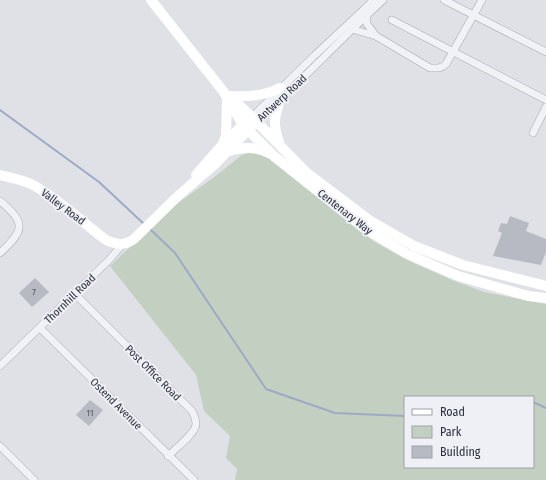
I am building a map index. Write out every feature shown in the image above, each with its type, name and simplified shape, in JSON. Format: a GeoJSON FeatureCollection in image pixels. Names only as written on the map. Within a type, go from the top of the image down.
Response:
{"type":"FeatureCollection","features":[{"type":"Feature","properties":{"kind":"main road","name":"Centenary Way"},"geometry":{"type":"LineString","coordinates":[[151,0],[226,95],[246,128],[274,156],[364,228],[407,254],[469,280],[528,296],[546,298]]}},
{"type":"Feature","properties":{"kind":"main road"},"geometry":{"type":"LineString","coordinates":[[274,156],[258,148],[226,147],[226,95],[255,96],[270,93],[280,88]]}},
{"type":"Feature","properties":{"kind":"main road","name":"Centenary Way"},"geometry":{"type":"LineString","coordinates":[[226,95],[254,119],[308,172],[369,220],[414,246],[474,269],[546,286]]}},
{"type":"Feature","properties":{"kind":"main road"},"geometry":{"type":"LineString","coordinates":[[280,100],[274,123],[281,146]]}},
{"type":"Feature","properties":{"kind":"main road","name":"Antwerp Road"},"geometry":{"type":"LineString","coordinates":[[140,232],[180,195],[254,119]]}},
{"type":"Feature","properties":{"kind":"main road","name":"Valley Road"},"geometry":{"type":"LineString","coordinates":[[0,175],[18,179],[34,186],[51,197],[106,240],[114,244],[122,245]]}},
{"type":"Feature","properties":{"kind":"main road","name":"Thornhill Road"},"geometry":{"type":"LineString","coordinates":[[122,245],[128,243],[140,232]]}},
{"type":"Feature","properties":{"kind":"street","name":"Antwerp Road"},"geometry":{"type":"LineString","coordinates":[[254,119],[280,88],[374,0]]}},
{"type":"Feature","properties":{"kind":"street","name":"Antwerp Road"},"geometry":{"type":"LineString","coordinates":[[254,119],[280,100],[383,0]]}},
{"type":"Feature","properties":{"kind":"street"},"geometry":{"type":"LineString","coordinates":[[444,0],[546,52]]}},
{"type":"Feature","properties":{"kind":"street"},"geometry":{"type":"LineString","coordinates":[[352,29],[376,36],[430,68],[443,67],[482,0]]}},
{"type":"Feature","properties":{"kind":"street"},"geometry":{"type":"LineString","coordinates":[[366,16],[368,24],[376,36]]}},
{"type":"Feature","properties":{"kind":"street"},"geometry":{"type":"LineString","coordinates":[[392,20],[546,100]]}},
{"type":"Feature","properties":{"kind":"street"},"geometry":{"type":"LineString","coordinates":[[533,133],[546,107]]}},
{"type":"Feature","properties":{"kind":"street"},"geometry":{"type":"LineString","coordinates":[[0,201],[16,215],[19,228],[18,235],[0,253]]}},
{"type":"Feature","properties":{"kind":"street","name":"Thornhill Road"},"geometry":{"type":"LineString","coordinates":[[0,366],[75,294],[122,245]]}},
{"type":"Feature","properties":{"kind":"street","name":"Post Office Road"},"geometry":{"type":"LineString","coordinates":[[75,294],[192,411],[195,417],[195,428],[190,435],[168,456]]}},
{"type":"Feature","properties":{"kind":"street","name":"Ostend Avenue"},"geometry":{"type":"LineString","coordinates":[[40,328],[194,480]]}},
{"type":"Feature","properties":{"kind":"street"},"geometry":{"type":"LineString","coordinates":[[0,446],[34,480]]}},
{"type":"Feature","properties":{"kind":"green space"},"geometry":{"type":"Polygon","coordinates":[[[252,152],[265,156],[373,241],[416,264],[484,292],[546,304],[546,480],[235,480],[237,469],[226,458],[230,436],[204,411],[196,375],[110,266],[171,208],[242,155],[252,152]]]}},
{"type":"Feature","properties":{"kind":"building"},"geometry":{"type":"Polygon","coordinates":[[[510,216],[529,223],[526,231],[546,239],[546,252],[541,265],[493,256],[502,233],[498,231],[501,223],[507,224],[510,216]]]}},
{"type":"Feature","properties":{"kind":"building"},"geometry":{"type":"Polygon","coordinates":[[[35,278],[49,292],[32,307],[19,293],[35,278]]]}},
{"type":"Feature","properties":{"kind":"building"},"geometry":{"type":"Polygon","coordinates":[[[90,400],[103,410],[89,426],[76,415],[90,400]]]}},
{"type":"Feature","properties":{"kind":"waterway"},"geometry":{"type":"LineString","coordinates":[[0,110],[99,182],[144,224]]}},
{"type":"Feature","properties":{"kind":"waterway"},"geometry":{"type":"LineString","coordinates":[[149,228],[175,253],[266,389],[335,413],[404,416]]}},
{"type":"Feature","properties":{"kind":"waterway"},"geometry":{"type":"LineString","coordinates":[[534,402],[546,408]]}}]}
